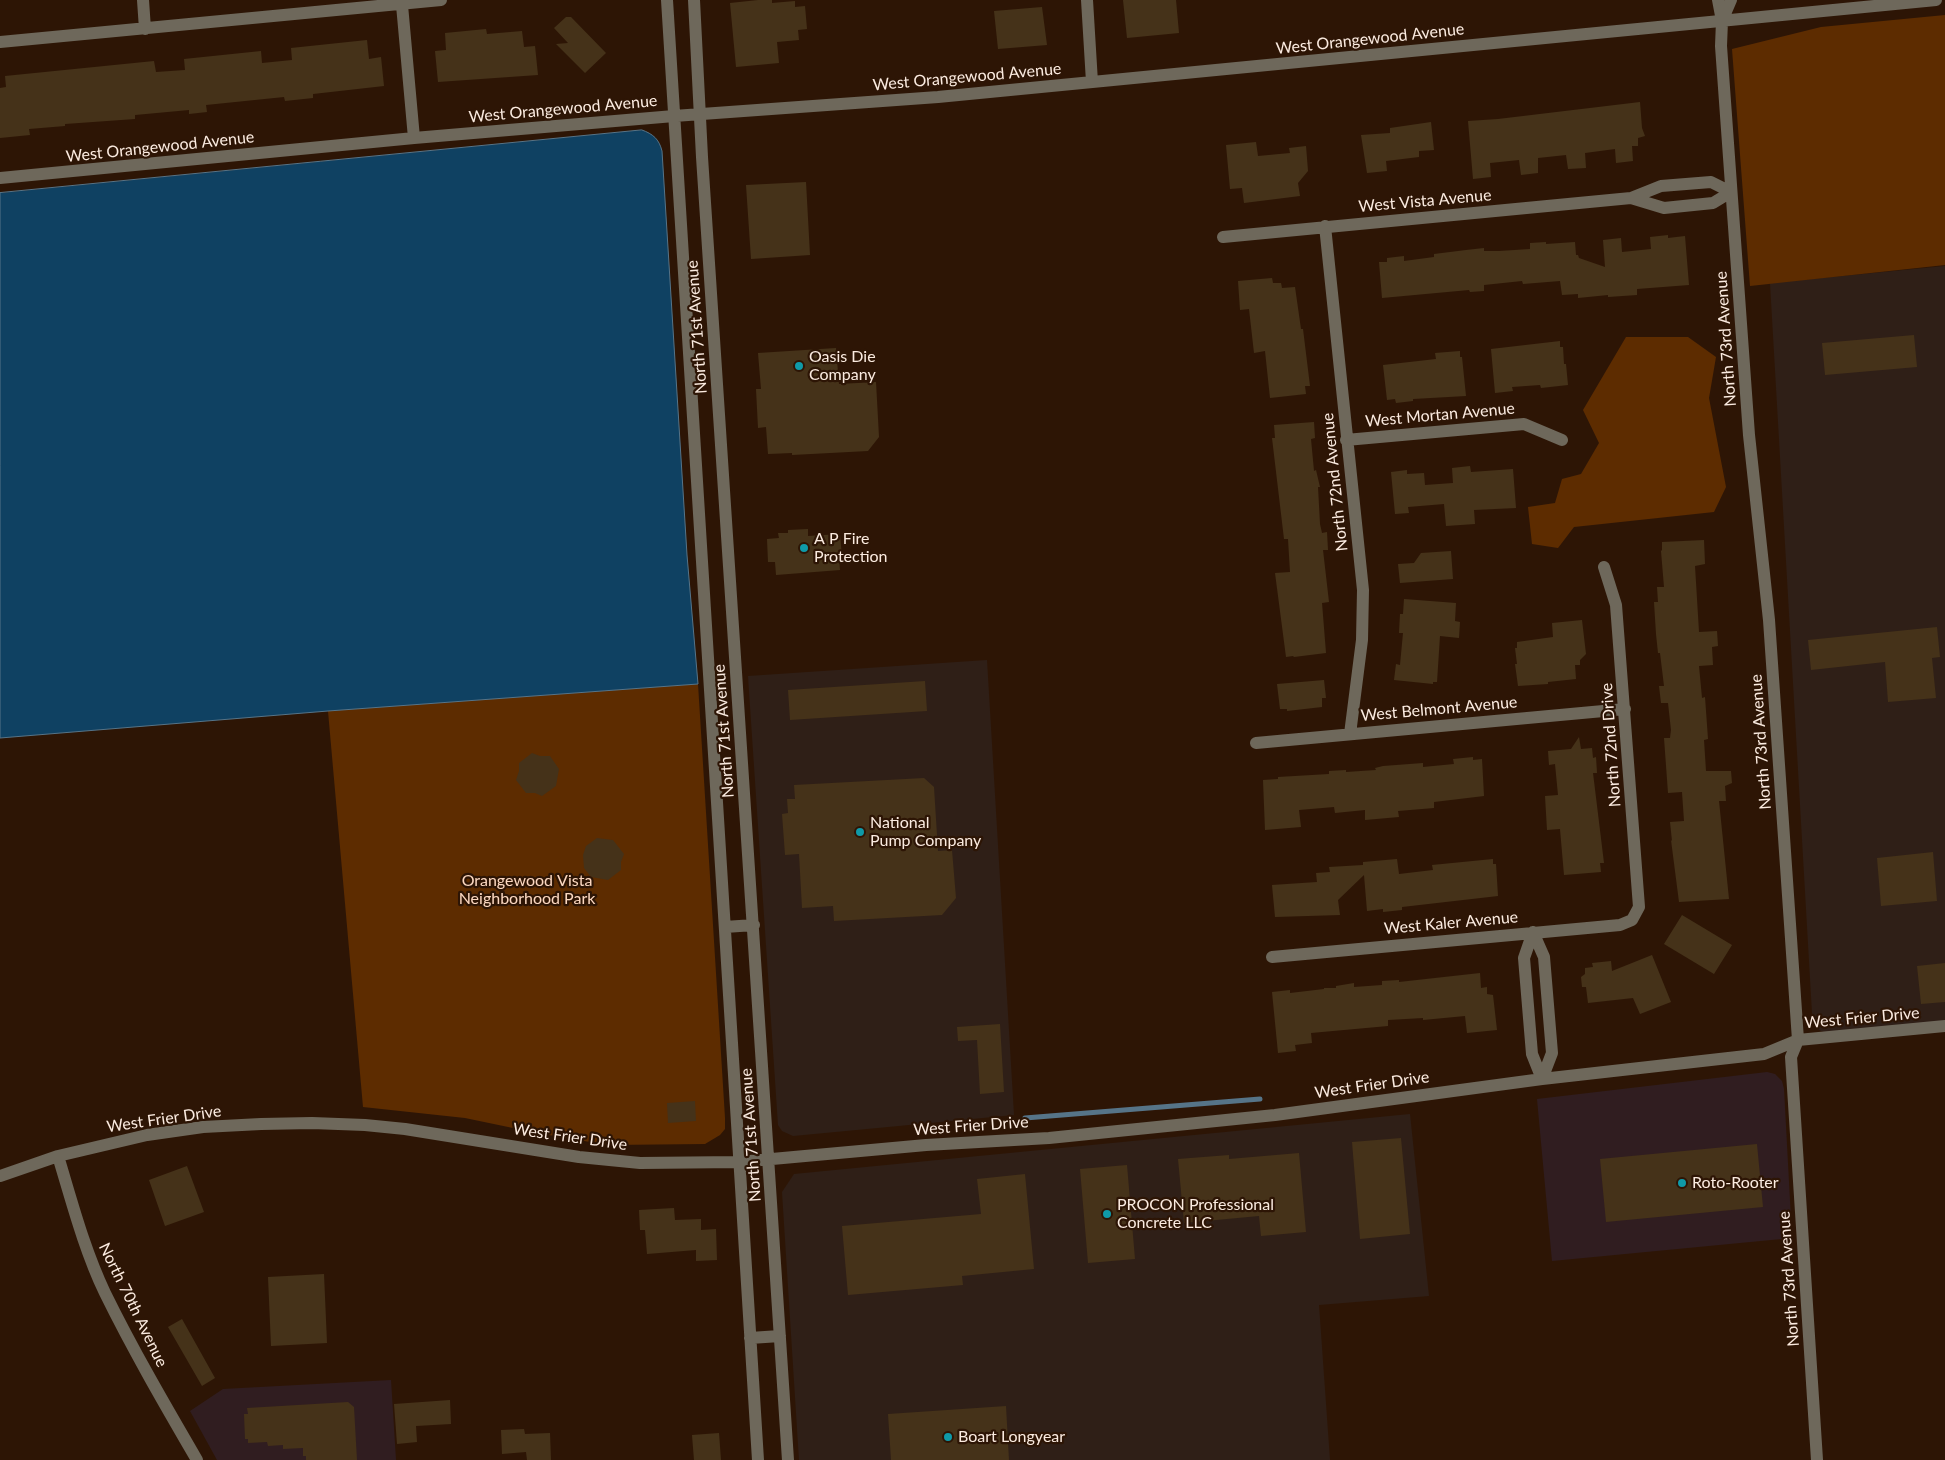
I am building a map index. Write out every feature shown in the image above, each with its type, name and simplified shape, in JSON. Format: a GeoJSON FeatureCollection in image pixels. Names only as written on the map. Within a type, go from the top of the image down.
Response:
{"type":"FeatureCollection","features":[{"type":"Feature","properties":{"kind":"street"},"geometry":{"type":"LineString","coordinates":[[143,0],[145,29]]}},
{"type":"Feature","properties":{"kind":"street"},"geometry":{"type":"LineString","coordinates":[[0,42],[441,0]]}},
{"type":"Feature","properties":{"kind":"street","name":"North 71st Avenue"},"geometry":{"type":"LineString","coordinates":[[667,0],[758,1460]]}},
{"type":"Feature","properties":{"kind":"street","name":"North 71st Avenue"},"geometry":{"type":"LineString","coordinates":[[694,0],[788,1460]]}},
{"type":"Feature","properties":{"kind":"street"},"geometry":{"type":"LineString","coordinates":[[1087,0],[1092,82]]}},
{"type":"Feature","properties":{"kind":"street","name":"North 73rd Avenue"},"geometry":{"type":"LineString","coordinates":[[1718,0],[1722,21],[1721,46],[1749,435],[1770,620],[1798,1040],[1791,1057],[1817,1460]]}},
{"type":"Feature","properties":{"kind":"street","name":"North 73rd Avenue"},"geometry":{"type":"LineString","coordinates":[[1722,21],[1731,0]]}},
{"type":"Feature","properties":{"kind":"street","name":"West Orangewood Avenue"},"geometry":{"type":"LineString","coordinates":[[0,178],[414,138],[1092,82],[1936,0]]}},
{"type":"Feature","properties":{"kind":"street"},"geometry":{"type":"LineString","coordinates":[[402,5],[414,138]]}},
{"type":"Feature","properties":{"kind":"street","name":"West Vista Avenue"},"geometry":{"type":"LineString","coordinates":[[1223,237],[1631,198],[1661,186],[1711,182],[1731,192]]}},
{"type":"Feature","properties":{"kind":"street","name":"West Vista Avenue"},"geometry":{"type":"LineString","coordinates":[[1631,198],[1664,208],[1713,203],[1731,192]]}},
{"type":"Feature","properties":{"kind":"street","name":"North 72nd Avenue"},"geometry":{"type":"LineString","coordinates":[[1325,226],[1346,440],[1361,565],[1364,614],[1360,666],[1350,734]]}},
{"type":"Feature","properties":{"kind":"street","name":"West Mortan Avenue"},"geometry":{"type":"LineString","coordinates":[[1346,440],[1524,424],[1562,440]]}},
{"type":"Feature","properties":{"kind":"street","name":"North 72nd Drive"},"geometry":{"type":"LineString","coordinates":[[1604,567],[1616,605],[1625,710],[1639,907],[1632,920]]}},
{"type":"Feature","properties":{"kind":"street","name":"West Belmont Avenue"},"geometry":{"type":"LineString","coordinates":[[1256,743],[1625,710]]}},
{"type":"Feature","properties":{"kind":"street","name":"West Kaler Avenue"},"geometry":{"type":"LineString","coordinates":[[1272,957],[1620,925],[1632,920]]}},
{"type":"Feature","properties":{"kind":"street"},"geometry":{"type":"LineString","coordinates":[[725,926],[754,925]]}},
{"type":"Feature","properties":{"kind":"street"},"geometry":{"type":"LineString","coordinates":[[1533,932],[1544,957],[1552,1053],[1542,1079]]}},
{"type":"Feature","properties":{"kind":"street"},"geometry":{"type":"LineString","coordinates":[[1533,932],[1524,958],[1532,1054],[1542,1079]]}},
{"type":"Feature","properties":{"kind":"street","name":"West Frier Drive"},"geometry":{"type":"LineString","coordinates":[[0,1176],[58,1156],[146,1135],[202,1127],[312,1123],[404,1129],[614,1161],[669,1164],[739,1162],[926,1145],[1049,1138],[1265,1116],[1542,1079],[1764,1054],[1798,1040],[1945,1026]]}},
{"type":"Feature","properties":{"kind":"street","name":"North 70th Avenue"},"geometry":{"type":"LineString","coordinates":[[58,1156],[81,1235],[105,1292],[197,1460]]}},
{"type":"Feature","properties":{"kind":"street"},"geometry":{"type":"LineString","coordinates":[[750,1338],[780,1336]]}},
{"type":"Feature","properties":{"kind":"shaded area"},"geometry":{"type":"Polygon","coordinates":[[[1945,266],[1945,1021],[1828,1033],[1815,1027],[1812,1013],[1770,283],[1945,266]]]}},
{"type":"Feature","properties":{"kind":"shaded area"},"geometry":{"type":"Polygon","coordinates":[[[987,660],[1014,1115],[793,1136],[782,1131],[778,1125],[748,676],[987,660]]]}},
{"type":"Feature","properties":{"kind":"shaded area"},"geometry":{"type":"Polygon","coordinates":[[[1767,1072],[1775,1074],[1782,1081],[1784,1089],[1792,1238],[1552,1261],[1537,1099],[1767,1072]]]}},
{"type":"Feature","properties":{"kind":"shaded area"},"geometry":{"type":"Polygon","coordinates":[[[1410,1114],[1429,1296],[1319,1305],[1330,1460],[799,1460],[782,1192],[794,1174],[1410,1114]]]}},
{"type":"Feature","properties":{"kind":"shaded area"},"geometry":{"type":"Polygon","coordinates":[[[391,1380],[396,1460],[217,1460],[190,1411],[223,1389],[391,1380]]]}},
{"type":"Feature","properties":{"kind":"green space"},"geometry":{"type":"Polygon","coordinates":[[[1945,15],[1945,265],[1750,286],[1732,49],[1821,27],[1945,15]]]}},
{"type":"Feature","properties":{"kind":"green space"},"geometry":{"type":"Polygon","coordinates":[[[1626,337],[1688,337],[1716,357],[1709,398],[1726,487],[1714,512],[1574,527],[1558,548],[1532,544],[1528,507],[1555,503],[1562,479],[1581,474],[1599,443],[1583,410],[1626,337]]]}},
{"type":"Feature","properties":{"kind":"green space","name":"Orangewood Vista Neighborhood Park"},"geometry":{"type":"Polygon","coordinates":[[[698,684],[725,1129],[720,1135],[705,1144],[608,1145],[465,1118],[363,1107],[328,711],[698,684]]]}},
{"type":"Feature","properties":{"kind":"water"},"geometry":{"type":"Polygon","coordinates":[[[642,130],[655,138],[662,151],[687,555],[698,684],[328,711],[0,738],[0,193],[642,130]]]}},
{"type":"Feature","properties":{"kind":"building"},"geometry":{"type":"Polygon","coordinates":[[[772,0],[772,3],[795,1],[795,7],[805,6],[807,29],[798,30],[799,40],[777,42],[779,63],[736,67],[730,3],[772,0]]]}},
{"type":"Feature","properties":{"kind":"building"},"geometry":{"type":"Polygon","coordinates":[[[1123,0],[1176,0],[1179,33],[1127,38],[1123,0]]]}},
{"type":"Feature","properties":{"kind":"building"},"geometry":{"type":"Polygon","coordinates":[[[1042,7],[1047,45],[998,49],[994,11],[1042,7]]]}},
{"type":"Feature","properties":{"kind":"building"},"geometry":{"type":"Polygon","coordinates":[[[566,17],[571,17],[606,53],[585,73],[556,44],[568,43],[554,28],[566,17]]]}},
{"type":"Feature","properties":{"kind":"building"},"geometry":{"type":"Polygon","coordinates":[[[486,29],[487,34],[522,31],[524,47],[535,46],[538,75],[438,82],[435,51],[446,50],[445,33],[486,29]]]}},
{"type":"Feature","properties":{"kind":"building"},"geometry":{"type":"Polygon","coordinates":[[[367,40],[369,59],[381,57],[384,86],[313,94],[313,98],[285,101],[284,97],[206,105],[207,112],[189,114],[189,110],[135,115],[135,119],[65,124],[65,126],[29,129],[30,135],[0,138],[0,88],[6,87],[5,76],[154,61],[156,72],[185,70],[184,59],[261,51],[262,63],[292,60],[291,48],[367,40]]]}},
{"type":"Feature","properties":{"kind":"building"},"geometry":{"type":"Polygon","coordinates":[[[1640,102],[1642,128],[1645,136],[1638,138],[1638,146],[1632,146],[1633,161],[1616,163],[1615,149],[1585,153],[1586,168],[1568,169],[1566,155],[1538,158],[1538,173],[1521,175],[1519,160],[1490,163],[1491,177],[1473,179],[1468,121],[1640,102]]]}},
{"type":"Feature","properties":{"kind":"building"},"geometry":{"type":"Polygon","coordinates":[[[1431,122],[1434,150],[1419,151],[1419,157],[1386,161],[1387,171],[1367,173],[1361,135],[1390,133],[1390,128],[1431,122]]]}},
{"type":"Feature","properties":{"kind":"building"},"geometry":{"type":"Polygon","coordinates":[[[1256,142],[1258,156],[1290,153],[1289,148],[1306,146],[1308,171],[1298,183],[1300,196],[1244,203],[1242,188],[1230,189],[1226,145],[1256,142]]]}},
{"type":"Feature","properties":{"kind":"building"},"geometry":{"type":"Polygon","coordinates":[[[806,182],[810,255],[751,259],[746,185],[806,182]]]}},
{"type":"Feature","properties":{"kind":"building"},"geometry":{"type":"Polygon","coordinates":[[[1668,235],[1668,238],[1685,236],[1689,285],[1637,289],[1637,295],[1578,298],[1578,294],[1562,295],[1560,281],[1523,284],[1522,281],[1484,285],[1484,291],[1470,292],[1469,290],[1382,298],[1379,262],[1387,262],[1387,258],[1404,256],[1404,261],[1434,257],[1434,254],[1484,248],[1484,251],[1530,249],[1530,243],[1575,242],[1576,255],[1579,258],[1605,267],[1603,240],[1621,238],[1622,252],[1651,249],[1650,237],[1668,235]]]}},
{"type":"Feature","properties":{"kind":"building"},"geometry":{"type":"Polygon","coordinates":[[[1272,278],[1273,283],[1281,283],[1282,288],[1295,287],[1301,329],[1303,329],[1310,386],[1305,386],[1306,394],[1270,398],[1265,351],[1254,353],[1249,309],[1240,310],[1238,281],[1272,278]]]}},
{"type":"Feature","properties":{"kind":"building"},"geometry":{"type":"Polygon","coordinates":[[[1914,335],[1917,367],[1825,375],[1822,343],[1914,335]]]}},
{"type":"Feature","properties":{"kind":"building"},"geometry":{"type":"Polygon","coordinates":[[[1560,341],[1560,347],[1563,347],[1568,385],[1541,388],[1540,385],[1512,387],[1513,391],[1495,393],[1491,349],[1560,341]]]}},
{"type":"Feature","properties":{"kind":"building"},"geometry":{"type":"Polygon","coordinates":[[[836,348],[839,384],[876,382],[879,437],[868,451],[792,455],[792,453],[768,454],[766,427],[758,428],[756,389],[761,389],[758,353],[836,348]]]}},
{"type":"Feature","properties":{"kind":"building"},"geometry":{"type":"Polygon","coordinates":[[[1460,351],[1466,396],[1413,399],[1413,401],[1396,403],[1395,399],[1387,400],[1383,365],[1436,359],[1435,353],[1460,351]]]}},
{"type":"Feature","properties":{"kind":"building"},"geometry":{"type":"Polygon","coordinates":[[[1314,422],[1315,438],[1311,439],[1314,471],[1316,470],[1320,487],[1318,487],[1320,524],[1322,533],[1327,532],[1328,550],[1323,550],[1329,602],[1322,603],[1326,653],[1286,657],[1275,573],[1290,572],[1288,539],[1284,539],[1272,438],[1275,438],[1274,425],[1314,422]]]}},
{"type":"Feature","properties":{"kind":"building"},"geometry":{"type":"Polygon","coordinates":[[[1470,466],[1471,472],[1513,469],[1516,508],[1474,510],[1475,524],[1446,526],[1444,504],[1408,507],[1409,513],[1395,514],[1391,472],[1407,470],[1407,474],[1424,473],[1425,485],[1453,483],[1452,468],[1470,466]]]}},
{"type":"Feature","properties":{"kind":"building","name":"A P Fire Protection"},"geometry":{"type":"Polygon","coordinates":[[[808,529],[808,536],[840,534],[842,557],[839,558],[840,570],[776,575],[775,562],[768,562],[767,539],[779,538],[778,533],[788,533],[788,530],[808,529]]]}},
{"type":"Feature","properties":{"kind":"building"},"geometry":{"type":"Polygon","coordinates":[[[1704,540],[1705,564],[1695,566],[1699,632],[1717,631],[1718,646],[1712,647],[1713,665],[1699,666],[1702,698],[1705,697],[1708,739],[1704,740],[1706,771],[1731,771],[1732,783],[1725,786],[1726,801],[1719,801],[1729,899],[1679,902],[1670,822],[1684,821],[1682,792],[1668,793],[1664,738],[1670,738],[1671,730],[1668,703],[1661,703],[1659,686],[1664,686],[1660,653],[1658,653],[1654,602],[1658,602],[1657,587],[1664,587],[1662,542],[1704,540]]]}},
{"type":"Feature","properties":{"kind":"building"},"geometry":{"type":"Polygon","coordinates":[[[1451,551],[1453,579],[1400,583],[1398,564],[1414,563],[1421,553],[1451,551]]]}},
{"type":"Feature","properties":{"kind":"building"},"geometry":{"type":"Polygon","coordinates":[[[1404,599],[1456,603],[1455,621],[1460,622],[1459,638],[1440,636],[1437,682],[1433,682],[1433,684],[1394,680],[1396,664],[1400,665],[1403,633],[1399,633],[1400,614],[1403,614],[1404,599]]]}},
{"type":"Feature","properties":{"kind":"building"},"geometry":{"type":"Polygon","coordinates":[[[1582,620],[1586,654],[1580,660],[1580,665],[1575,665],[1576,679],[1548,682],[1548,684],[1518,686],[1515,664],[1517,664],[1515,648],[1517,648],[1517,642],[1553,637],[1552,623],[1582,620]]]}},
{"type":"Feature","properties":{"kind":"building"},"geometry":{"type":"Polygon","coordinates":[[[1937,627],[1940,657],[1932,658],[1936,698],[1888,702],[1885,662],[1811,670],[1808,640],[1937,627]]]}},
{"type":"Feature","properties":{"kind":"building"},"geometry":{"type":"Polygon","coordinates":[[[1324,680],[1326,698],[1322,698],[1322,707],[1287,711],[1287,709],[1280,709],[1277,684],[1324,680]]]}},
{"type":"Feature","properties":{"kind":"building"},"geometry":{"type":"Polygon","coordinates":[[[925,681],[927,711],[790,720],[788,690],[925,681]]]}},
{"type":"Feature","properties":{"kind":"building"},"geometry":{"type":"Polygon","coordinates":[[[1579,737],[1581,749],[1592,748],[1593,758],[1596,757],[1597,773],[1593,773],[1604,863],[1600,863],[1601,872],[1564,875],[1560,829],[1547,830],[1545,796],[1558,795],[1555,764],[1549,765],[1548,751],[1571,749],[1579,737]]]}},
{"type":"Feature","properties":{"kind":"building"},"geometry":{"type":"Polygon","coordinates":[[[532,753],[540,756],[550,756],[559,769],[556,786],[542,796],[535,793],[526,793],[516,780],[519,763],[532,753]]]}},
{"type":"Feature","properties":{"kind":"building"},"geometry":{"type":"Polygon","coordinates":[[[1473,757],[1473,760],[1482,759],[1484,796],[1434,802],[1434,808],[1398,811],[1399,817],[1365,820],[1365,810],[1335,813],[1334,807],[1299,810],[1301,827],[1265,830],[1263,780],[1278,779],[1278,777],[1329,774],[1329,771],[1376,770],[1375,768],[1383,766],[1423,763],[1423,767],[1454,764],[1453,759],[1473,757]]]}},
{"type":"Feature","properties":{"kind":"building","name":"National Pump Company"},"geometry":{"type":"Polygon","coordinates":[[[924,778],[934,787],[938,851],[952,850],[956,898],[942,915],[834,921],[833,906],[802,908],[799,854],[785,855],[782,814],[788,813],[787,799],[795,799],[794,785],[924,778]]]}},
{"type":"Feature","properties":{"kind":"building"},"geometry":{"type":"Polygon","coordinates":[[[597,838],[613,840],[624,854],[621,870],[608,880],[591,877],[584,868],[583,855],[586,846],[597,838]]]}},
{"type":"Feature","properties":{"kind":"building"},"geometry":{"type":"Polygon","coordinates":[[[1933,852],[1937,901],[1881,906],[1877,858],[1933,852]]]}},
{"type":"Feature","properties":{"kind":"building"},"geometry":{"type":"Polygon","coordinates":[[[1397,859],[1399,874],[1433,870],[1432,865],[1493,859],[1493,864],[1496,864],[1498,896],[1402,907],[1402,910],[1383,912],[1383,909],[1367,911],[1364,875],[1338,900],[1340,915],[1275,917],[1272,885],[1317,882],[1316,873],[1330,872],[1329,867],[1363,865],[1363,862],[1397,859]]]}},
{"type":"Feature","properties":{"kind":"building"},"geometry":{"type":"Polygon","coordinates":[[[1682,915],[1732,945],[1714,974],[1664,944],[1682,915]]]}},
{"type":"Feature","properties":{"kind":"building"},"geometry":{"type":"Polygon","coordinates":[[[1652,955],[1671,1002],[1640,1014],[1633,998],[1588,1003],[1586,987],[1582,987],[1581,977],[1585,974],[1585,968],[1593,967],[1592,963],[1611,961],[1612,971],[1652,955]]]}},
{"type":"Feature","properties":{"kind":"building"},"geometry":{"type":"Polygon","coordinates":[[[1945,963],[1945,1002],[1921,1004],[1917,966],[1945,963]]]}},
{"type":"Feature","properties":{"kind":"building"},"geometry":{"type":"Polygon","coordinates":[[[1480,973],[1481,988],[1487,987],[1487,994],[1493,995],[1497,1030],[1467,1033],[1465,1016],[1423,1020],[1423,1018],[1388,1020],[1388,1026],[1311,1033],[1312,1043],[1295,1045],[1296,1051],[1278,1053],[1272,992],[1290,990],[1290,993],[1336,988],[1336,986],[1354,983],[1354,987],[1382,985],[1382,981],[1399,980],[1399,982],[1480,973]]]}},
{"type":"Feature","properties":{"kind":"building"},"geometry":{"type":"Polygon","coordinates":[[[1000,1024],[1004,1092],[980,1094],[977,1040],[958,1041],[957,1027],[1000,1024]]]}},
{"type":"Feature","properties":{"kind":"building"},"geometry":{"type":"Polygon","coordinates":[[[695,1101],[696,1121],[668,1123],[667,1103],[695,1101]]]}},
{"type":"Feature","properties":{"kind":"building"},"geometry":{"type":"Polygon","coordinates":[[[1401,1138],[1410,1234],[1360,1239],[1352,1142],[1401,1138]]]}},
{"type":"Feature","properties":{"kind":"building","name":"Roto-Rooter"},"geometry":{"type":"Polygon","coordinates":[[[1757,1144],[1763,1207],[1606,1222],[1600,1159],[1757,1144]]]}},
{"type":"Feature","properties":{"kind":"building"},"geometry":{"type":"Polygon","coordinates":[[[1299,1153],[1306,1232],[1261,1236],[1259,1216],[1184,1223],[1178,1159],[1229,1155],[1229,1159],[1299,1153]]]}},
{"type":"Feature","properties":{"kind":"building","name":"PROCON Professional Concrete LLC"},"geometry":{"type":"Polygon","coordinates":[[[1127,1165],[1135,1259],[1088,1263],[1080,1169],[1127,1165]]]}},
{"type":"Feature","properties":{"kind":"building"},"geometry":{"type":"Polygon","coordinates":[[[187,1166],[204,1212],[165,1226],[149,1180],[187,1166]]]}},
{"type":"Feature","properties":{"kind":"building"},"geometry":{"type":"Polygon","coordinates":[[[1025,1174],[1034,1269],[962,1276],[963,1285],[848,1295],[842,1226],[981,1214],[977,1179],[1025,1174]]]}},
{"type":"Feature","properties":{"kind":"building"},"geometry":{"type":"Polygon","coordinates":[[[674,1208],[675,1220],[701,1219],[701,1230],[716,1229],[717,1260],[696,1261],[696,1250],[647,1254],[645,1230],[640,1230],[639,1210],[674,1208]]]}},
{"type":"Feature","properties":{"kind":"building"},"geometry":{"type":"Polygon","coordinates":[[[324,1274],[327,1343],[271,1346],[268,1277],[324,1274]]]}},
{"type":"Feature","properties":{"kind":"building"},"geometry":{"type":"Polygon","coordinates":[[[182,1319],[215,1378],[202,1386],[168,1327],[182,1319]]]}},
{"type":"Feature","properties":{"kind":"building"},"geometry":{"type":"Polygon","coordinates":[[[450,1400],[451,1424],[416,1426],[417,1442],[397,1444],[394,1404],[450,1400]]]}},
{"type":"Feature","properties":{"kind":"building"},"geometry":{"type":"Polygon","coordinates":[[[348,1402],[354,1407],[357,1460],[306,1460],[306,1456],[303,1456],[303,1448],[283,1449],[283,1445],[268,1446],[267,1442],[248,1443],[248,1439],[245,1439],[244,1414],[248,1414],[247,1408],[348,1402]]]}},
{"type":"Feature","properties":{"kind":"building","name":"Boart Longyear"},"geometry":{"type":"Polygon","coordinates":[[[1006,1406],[1009,1460],[891,1460],[888,1414],[1006,1406]]]}},
{"type":"Feature","properties":{"kind":"building"},"geometry":{"type":"Polygon","coordinates":[[[524,1429],[525,1434],[550,1433],[551,1460],[527,1460],[526,1452],[502,1454],[501,1430],[524,1429]]]}},
{"type":"Feature","properties":{"kind":"building"},"geometry":{"type":"Polygon","coordinates":[[[719,1433],[721,1460],[694,1460],[692,1435],[719,1433]]]}},
{"type":"Feature","properties":{"kind":"waterway"},"geometry":{"type":"LineString","coordinates":[[1025,1118],[1260,1099]]}},
{"type":"Feature","properties":{"kind":"place","name":"Oasis Die Company"},"geometry":{"type":"Point","coordinates":[799,366]}},
{"type":"Feature","properties":{"kind":"place","name":"A P Fire Protection"},"geometry":{"type":"Point","coordinates":[804,548]}},
{"type":"Feature","properties":{"kind":"place","name":"National Pump Company"},"geometry":{"type":"Point","coordinates":[860,832]}},
{"type":"Feature","properties":{"kind":"place","name":"Roto-Rooter"},"geometry":{"type":"Point","coordinates":[1682,1183]}},
{"type":"Feature","properties":{"kind":"place","name":"PROCON Professional Concrete LLC"},"geometry":{"type":"Point","coordinates":[1107,1214]}},
{"type":"Feature","properties":{"kind":"place","name":"Boart Longyear"},"geometry":{"type":"Point","coordinates":[948,1437]}}]}
